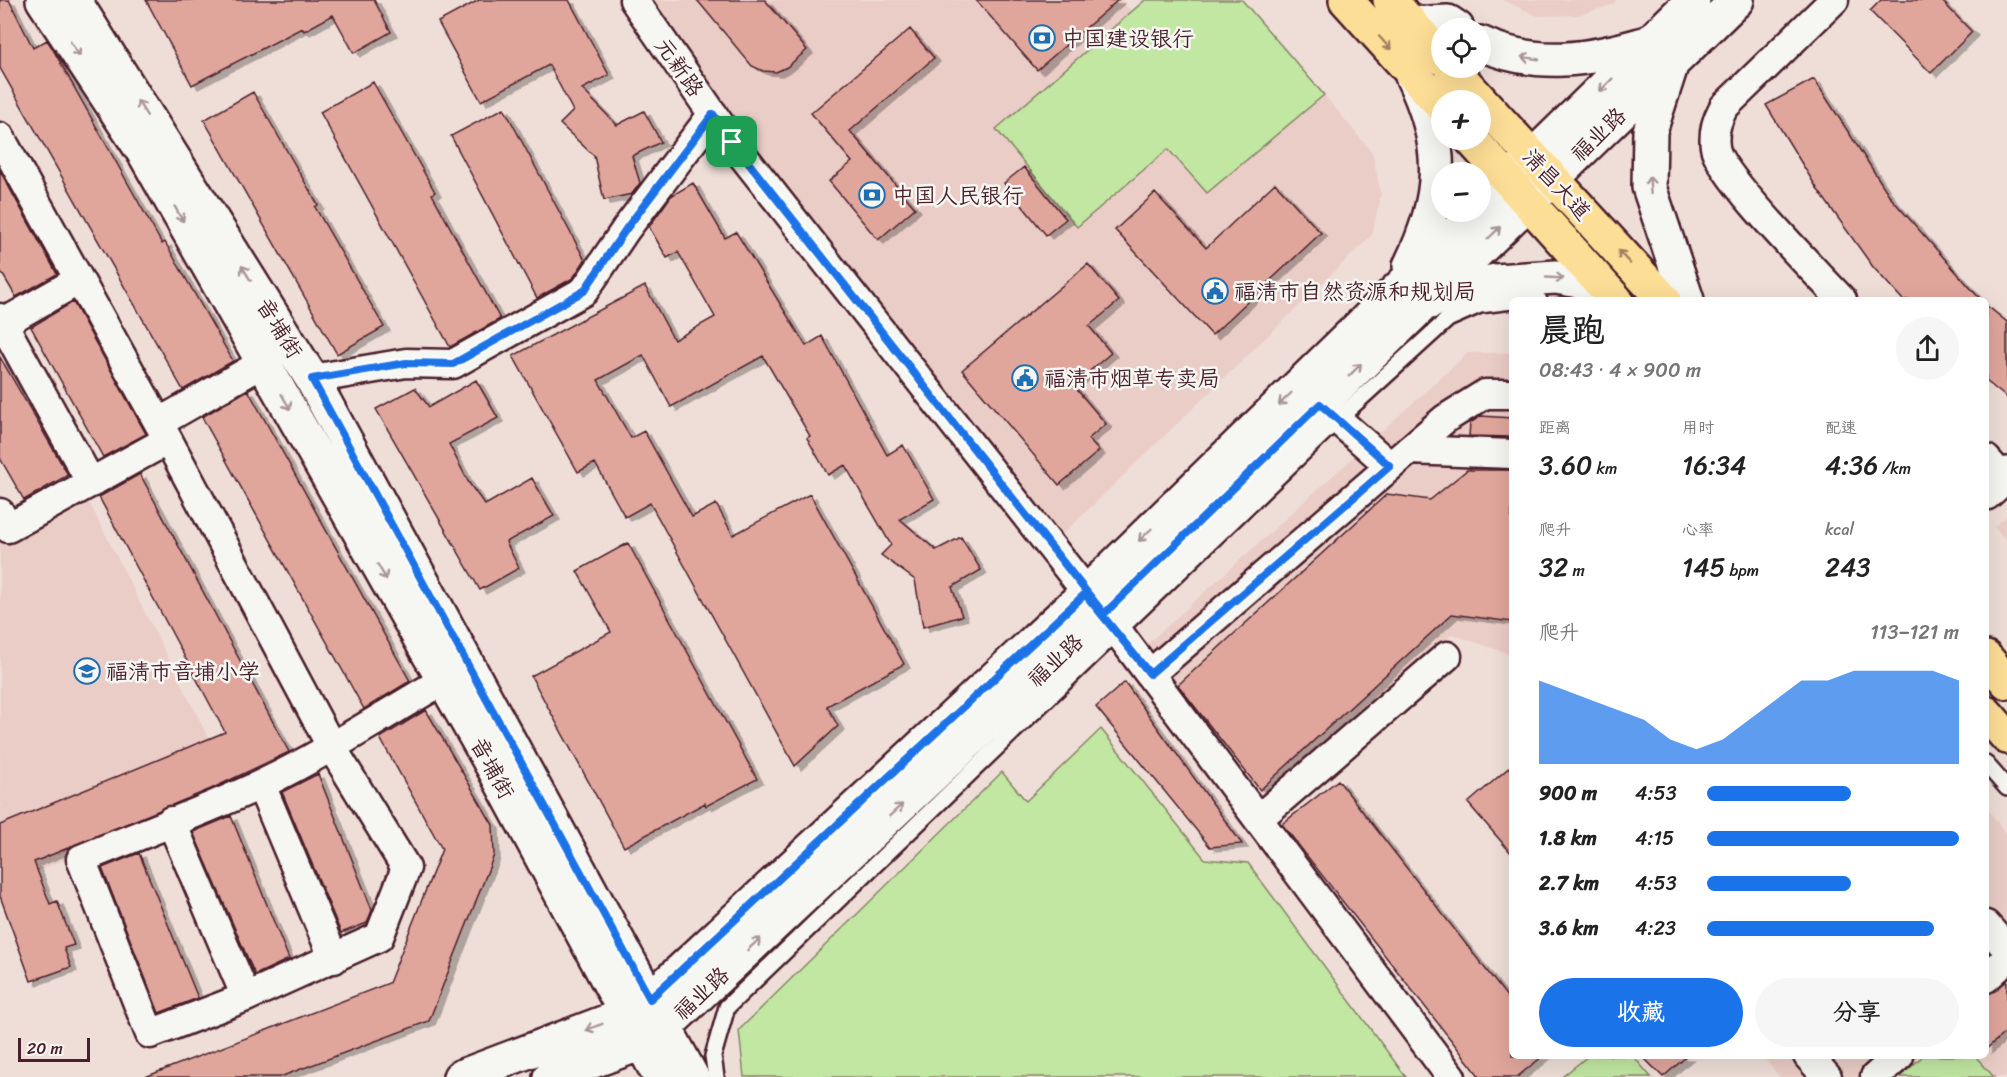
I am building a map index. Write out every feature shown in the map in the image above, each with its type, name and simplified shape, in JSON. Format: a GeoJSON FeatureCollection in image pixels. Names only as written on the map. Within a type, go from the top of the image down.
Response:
{"type":"FeatureCollection","features":[{"type":"Feature","properties":{"kind":"main road"},"geometry":{"type":"LineString","coordinates":[[1346,0],[1431,94]]}},
{"type":"Feature","properties":{"kind":"main road"},"geometry":{"type":"LineString","coordinates":[[1400,12],[1431,46]]}},
{"type":"Feature","properties":{"kind":"main road","name":"清昌大道"},"geometry":{"type":"LineString","coordinates":[[1460,78],[1661,297]]}},
{"type":"Feature","properties":{"kind":"main road","name":"清昌大道"},"geometry":{"type":"LineString","coordinates":[[1481,150],[1613,297]]}},
{"type":"Feature","properties":{"kind":"main road"},"geometry":{"type":"LineString","coordinates":[[1989,661],[2007,682]]}},
{"type":"Feature","properties":{"kind":"main road"},"geometry":{"type":"LineString","coordinates":[[1989,716],[2007,737]]}},
{"type":"Feature","properties":{"kind":"street","name":"音埔街"},"geometry":{"type":"LineString","coordinates":[[44,0],[146,156],[444,680],[639,1006]]}},
{"type":"Feature","properties":{"kind":"street","name":"音埔街"},"geometry":{"type":"LineString","coordinates":[[74,0],[312,379],[639,1006],[653,1035],[660,1077]]}},
{"type":"Feature","properties":{"kind":"street","name":"元新路"},"geometry":{"type":"LineString","coordinates":[[634,0],[713,114],[1150,674],[1451,1077]]}},
{"type":"Feature","properties":{"kind":"street","name":"福业路"},"geometry":{"type":"LineString","coordinates":[[1661,52],[1693,0]]}},
{"type":"Feature","properties":{"kind":"street","name":"福业路"},"geometry":{"type":"LineString","coordinates":[[550,1077],[653,1035],[1102,613],[1408,298],[1661,52],[1737,0]]}},
{"type":"Feature","properties":{"kind":"street"},"geometry":{"type":"LineString","coordinates":[[1834,0],[1724,107],[1716,124],[1715,149],[1728,175],[1839,297]]}},
{"type":"Feature","properties":{"kind":"street"},"geometry":{"type":"LineString","coordinates":[[1400,12],[1431,18]]}},
{"type":"Feature","properties":{"kind":"street"},"geometry":{"type":"LineString","coordinates":[[1491,46],[1529,58],[1560,61],[1661,52],[1650,130],[1649,187],[1686,297]]}},
{"type":"Feature","properties":{"kind":"street"},"geometry":{"type":"LineString","coordinates":[[1408,69],[1426,106],[1436,144],[1436,197],[1408,298],[1520,278],[1556,277],[1585,282],[1604,297]]}},
{"type":"Feature","properties":{"kind":"street"},"geometry":{"type":"LineString","coordinates":[[312,379],[406,363],[453,364],[584,291],[626,229],[713,114]]}},
{"type":"Feature","properties":{"kind":"street"},"geometry":{"type":"LineString","coordinates":[[0,137],[164,431],[331,746],[406,868],[379,937],[246,997],[150,1034],[81,859],[261,784],[331,746],[444,680]]}},
{"type":"Feature","properties":{"kind":"street","name":"福业路"},"geometry":{"type":"LineString","coordinates":[[1491,203],[1518,191]]}},
{"type":"Feature","properties":{"kind":"street","name":"福业路"},"geometry":{"type":"LineString","coordinates":[[460,1077],[639,1006],[1102,613],[1329,412],[1408,298],[1469,222]]}},
{"type":"Feature","properties":{"kind":"street"},"geometry":{"type":"LineString","coordinates":[[79,280],[1,322],[91,483]]}},
{"type":"Feature","properties":{"kind":"street"},"geometry":{"type":"LineString","coordinates":[[0,513],[8,528],[91,483],[263,363]]}},
{"type":"Feature","properties":{"kind":"street"},"geometry":{"type":"LineString","coordinates":[[1150,674],[1445,419],[1485,394],[1509,394]]}},
{"type":"Feature","properties":{"kind":"street"},"geometry":{"type":"LineString","coordinates":[[1329,412],[1400,458],[1509,454]]}},
{"type":"Feature","properties":{"kind":"street"},"geometry":{"type":"LineString","coordinates":[[1258,819],[1447,656]]}},
{"type":"Feature","properties":{"kind":"street"},"geometry":{"type":"LineString","coordinates":[[261,784],[334,959]]}},
{"type":"Feature","properties":{"kind":"street"},"geometry":{"type":"LineString","coordinates":[[171,821],[246,997]]}},
{"type":"Feature","properties":{"kind":"street"},"geometry":{"type":"LineString","coordinates":[[1989,928],[2007,949]]}},
{"type":"Feature","properties":{"kind":"street"},"geometry":{"type":"LineString","coordinates":[[1989,975],[2007,959]]}},
{"type":"Feature","properties":{"kind":"street","name":"音埔街"},"geometry":{"type":"LineString","coordinates":[[653,1035],[692,1077]]}},
{"type":"Feature","properties":{"kind":"street"},"geometry":{"type":"LineString","coordinates":[[1811,1059],[1827,1077]]}},
{"type":"Feature","properties":{"kind":"street"},"geometry":{"type":"LineString","coordinates":[[1875,1077],[1896,1059]]}},
{"type":"Feature","properties":{"kind":"lane"},"geometry":{"type":"LineString","coordinates":[[1329,412],[1448,319],[1480,305],[1509,301]]}},
{"type":"Feature","properties":{"kind":"lane"},"geometry":{"type":"LineString","coordinates":[[716,1077],[713,1056],[727,1007],[1102,613]]}},
{"type":"Feature","properties":{"kind":"lane"},"geometry":{"type":"LineString","coordinates":[[1989,767],[2007,788]]}},
{"type":"Feature","properties":{"kind":"shaded area"},"geometry":{"type":"Polygon","coordinates":[[[651,0],[1121,0],[1132,12],[996,129],[1076,227],[1168,149],[1208,192],[1324,95],[1372,152],[1381,195],[1372,235],[1060,537],[924,368],[756,149],[651,0]]]}},
{"type":"Feature","properties":{"kind":"shaded area"},"geometry":{"type":"Polygon","coordinates":[[[1502,0],[1617,0],[1612,5],[1577,15],[1538,16],[1502,0]]]}},
{"type":"Feature","properties":{"kind":"shaded area"},"geometry":{"type":"Polygon","coordinates":[[[1468,353],[1509,353],[1509,654],[1452,634],[1245,813],[1122,667],[1468,353]]]}},
{"type":"Feature","properties":{"kind":"shaded area","name":"福清市音埔小学"},"geometry":{"type":"Polygon","coordinates":[[[87,498],[234,788],[0,887],[0,531],[87,498]]]}},
{"type":"Feature","properties":{"kind":"shaded area"},"geometry":{"type":"Polygon","coordinates":[[[2007,516],[2007,541],[1994,527],[2007,516]]]}},
{"type":"Feature","properties":{"kind":"shaded area"},"geometry":{"type":"Polygon","coordinates":[[[1989,811],[2007,835],[2007,1077],[1780,1077],[1765,1059],[1989,1059],[1989,811]]]}},
{"type":"Feature","properties":{"kind":"green space"},"geometry":{"type":"Polygon","coordinates":[[[1145,0],[1242,0],[1324,95],[1207,193],[1168,149],[1077,227],[996,129],[1145,0]]]}},
{"type":"Feature","properties":{"kind":"green space"},"geometry":{"type":"Polygon","coordinates":[[[1101,729],[1205,859],[1248,863],[1406,1077],[744,1077],[739,1030],[1002,772],[1026,801],[1101,729]]]}},
{"type":"Feature","properties":{"kind":"green space"},"geometry":{"type":"Polygon","coordinates":[[[1584,1059],[1636,1059],[1651,1077],[1562,1077],[1584,1059]]]}},
{"type":"Feature","properties":{"kind":"green space"},"geometry":{"type":"Polygon","coordinates":[[[1920,1059],[1978,1059],[1994,1077],[1900,1077],[1920,1059]]]}},
{"type":"Feature","properties":{"kind":"building"},"geometry":{"type":"Polygon","coordinates":[[[0,0],[9,0],[33,48],[47,40],[51,46],[162,244],[165,242],[233,361],[183,390],[0,68],[0,0]]]}},
{"type":"Feature","properties":{"kind":"building"},"geometry":{"type":"Polygon","coordinates":[[[146,0],[374,0],[391,32],[354,53],[333,15],[304,31],[302,28],[192,85],[146,0]]]}},
{"type":"Feature","properties":{"kind":"building"},"geometry":{"type":"Polygon","coordinates":[[[479,0],[569,0],[609,75],[582,89],[617,125],[644,111],[661,142],[632,156],[640,183],[632,194],[604,200],[594,156],[560,124],[573,111],[549,65],[481,101],[438,22],[479,0]]]}},
{"type":"Feature","properties":{"kind":"building"},"geometry":{"type":"Polygon","coordinates":[[[697,0],[765,0],[807,50],[787,67],[776,72],[763,71],[752,66],[697,0]]]}},
{"type":"Feature","properties":{"kind":"building","name":"中国建设银行"},"geometry":{"type":"Polygon","coordinates":[[[976,0],[1118,0],[1037,70],[976,0]]]}},
{"type":"Feature","properties":{"kind":"building"},"geometry":{"type":"Polygon","coordinates":[[[1881,0],[1941,0],[1972,32],[1931,73],[1870,11],[1881,0]]]}},
{"type":"Feature","properties":{"kind":"building"},"geometry":{"type":"Polygon","coordinates":[[[910,29],[934,58],[850,131],[915,208],[878,240],[829,181],[852,162],[811,113],[910,29]]]}},
{"type":"Feature","properties":{"kind":"building"},"geometry":{"type":"Polygon","coordinates":[[[1814,79],[1891,198],[1978,297],[1900,297],[1873,267],[1818,190],[1766,105],[1814,79]]]}},
{"type":"Feature","properties":{"kind":"building"},"geometry":{"type":"Polygon","coordinates":[[[373,82],[435,192],[432,194],[500,319],[450,347],[320,112],[373,82]]]}},
{"type":"Feature","properties":{"kind":"building"},"geometry":{"type":"Polygon","coordinates":[[[253,92],[318,205],[315,207],[384,327],[337,354],[204,120],[253,92]]]}},
{"type":"Feature","properties":{"kind":"building"},"geometry":{"type":"Polygon","coordinates":[[[504,108],[585,260],[573,278],[537,298],[451,136],[504,108]]]}},
{"type":"Feature","properties":{"kind":"building"},"geometry":{"type":"Polygon","coordinates":[[[1024,167],[1066,219],[1046,235],[1004,183],[1024,167]]]}},
{"type":"Feature","properties":{"kind":"building"},"geometry":{"type":"Polygon","coordinates":[[[0,171],[57,274],[16,297],[0,270],[0,171]]]}},
{"type":"Feature","properties":{"kind":"building"},"geometry":{"type":"Polygon","coordinates":[[[693,183],[725,238],[736,232],[806,346],[822,336],[887,455],[903,445],[934,499],[900,519],[936,550],[961,537],[981,570],[952,587],[962,616],[923,627],[915,580],[881,555],[891,545],[845,465],[828,475],[807,438],[810,436],[763,356],[671,407],[643,355],[598,380],[631,438],[644,431],[692,517],[716,504],[733,535],[810,494],[904,664],[827,706],[838,726],[795,766],[650,503],[625,517],[595,463],[578,472],[513,356],[645,286],[674,340],[715,317],[678,252],[667,258],[649,227],[671,196],[693,183]]]}},
{"type":"Feature","properties":{"kind":"building","name":"福清市自然资源和规划局"},"geometry":{"type":"Polygon","coordinates":[[[1275,183],[1321,233],[1212,335],[1115,230],[1155,193],[1206,248],[1275,183]]]}},
{"type":"Feature","properties":{"kind":"building","name":"福清市烟草专卖局"},"geometry":{"type":"Polygon","coordinates":[[[1088,264],[1119,301],[1089,326],[1111,353],[1073,385],[1106,424],[1088,439],[1099,451],[1059,485],[962,370],[1088,264]]]}},
{"type":"Feature","properties":{"kind":"building"},"geometry":{"type":"Polygon","coordinates":[[[73,302],[146,434],[103,457],[31,327],[73,302]]]}},
{"type":"Feature","properties":{"kind":"building"},"geometry":{"type":"Polygon","coordinates":[[[1989,307],[2007,322],[2007,398],[1989,383],[1989,307]]]}},
{"type":"Feature","properties":{"kind":"building"},"geometry":{"type":"Polygon","coordinates":[[[0,357],[68,475],[24,500],[0,458],[0,357]]]}},
{"type":"Feature","properties":{"kind":"building"},"geometry":{"type":"Polygon","coordinates":[[[476,380],[498,418],[449,444],[469,483],[485,505],[532,478],[554,516],[506,542],[519,568],[480,590],[376,409],[415,388],[429,407],[476,380]]]}},
{"type":"Feature","properties":{"kind":"building"},"geometry":{"type":"Polygon","coordinates":[[[248,390],[410,681],[364,709],[202,417],[248,390]]]}},
{"type":"Feature","properties":{"kind":"building"},"geometry":{"type":"Polygon","coordinates":[[[1481,416],[1509,418],[1509,437],[1469,436],[1470,423],[1481,416]]]}},
{"type":"Feature","properties":{"kind":"building"},"geometry":{"type":"Polygon","coordinates":[[[1467,470],[1509,470],[1509,622],[1452,614],[1260,790],[1178,685],[1387,494],[1430,500],[1467,470]]]}},
{"type":"Feature","properties":{"kind":"building"},"geometry":{"type":"Polygon","coordinates":[[[140,474],[289,752],[211,789],[34,862],[50,904],[57,901],[74,945],[64,948],[71,967],[31,981],[0,896],[0,825],[225,732],[99,497],[140,474]]]}},
{"type":"Feature","properties":{"kind":"building"},"geometry":{"type":"Polygon","coordinates":[[[628,543],[757,779],[706,806],[705,803],[624,847],[531,676],[611,632],[577,571],[628,543]]]}},
{"type":"Feature","properties":{"kind":"building"},"geometry":{"type":"Polygon","coordinates":[[[1125,682],[1242,844],[1210,847],[1096,707],[1125,682]]]}},
{"type":"Feature","properties":{"kind":"building"},"geometry":{"type":"Polygon","coordinates":[[[426,710],[493,825],[494,855],[429,1021],[280,1077],[145,1077],[389,983],[442,849],[380,738],[426,710]]]}},
{"type":"Feature","properties":{"kind":"building"},"geometry":{"type":"Polygon","coordinates":[[[1509,768],[1509,851],[1468,803],[1509,768]]]}},
{"type":"Feature","properties":{"kind":"building"},"geometry":{"type":"Polygon","coordinates":[[[318,774],[372,910],[367,923],[341,933],[282,792],[318,774]]]}},
{"type":"Feature","properties":{"kind":"building"},"geometry":{"type":"Polygon","coordinates":[[[1338,780],[1509,999],[1509,1059],[1539,1059],[1517,1077],[1480,1077],[1282,824],[1338,780]]]}},
{"type":"Feature","properties":{"kind":"building"},"geometry":{"type":"Polygon","coordinates":[[[231,816],[289,959],[255,975],[193,832],[231,816]]]}},
{"type":"Feature","properties":{"kind":"building"},"geometry":{"type":"Polygon","coordinates":[[[139,853],[198,998],[159,1013],[102,868],[139,853]]]}},
{"type":"Feature","properties":{"kind":"building"},"geometry":{"type":"Polygon","coordinates":[[[2007,981],[2007,1031],[1989,1046],[1989,994],[2007,981]]]}},
{"type":"Feature","properties":{"kind":"building"},"geometry":{"type":"Polygon","coordinates":[[[1645,1059],[1684,1059],[1663,1077],[1645,1059]]]}},
{"type":"Feature","properties":{"kind":"place","name":"中国建设银行"},"geometry":{"type":"Point","coordinates":[1042,38]}},
{"type":"Feature","properties":{"kind":"place","name":"中国人民银行"},"geometry":{"type":"Point","coordinates":[872,195]}},
{"type":"Feature","properties":{"kind":"place","name":"福清市自然资源和规划局"},"geometry":{"type":"Point","coordinates":[1215,291]}},
{"type":"Feature","properties":{"kind":"place","name":"福清市烟草专卖局"},"geometry":{"type":"Point","coordinates":[1025,378]}},
{"type":"Feature","properties":{"kind":"place","name":"福清市音埔小学"},"geometry":{"type":"Point","coordinates":[87,671]}},
{"type":"Feature","properties":{"kind":"route"},"geometry":{"type":"LineString","coordinates":[[732,142],[713,114],[626,229],[584,291],[538,319],[453,364],[406,363],[312,379],[650,999],[1085,594],[1104,614],[1150,674],[1390,466],[1320,404],[1104,614],[1085,594],[732,142]]}}]}
